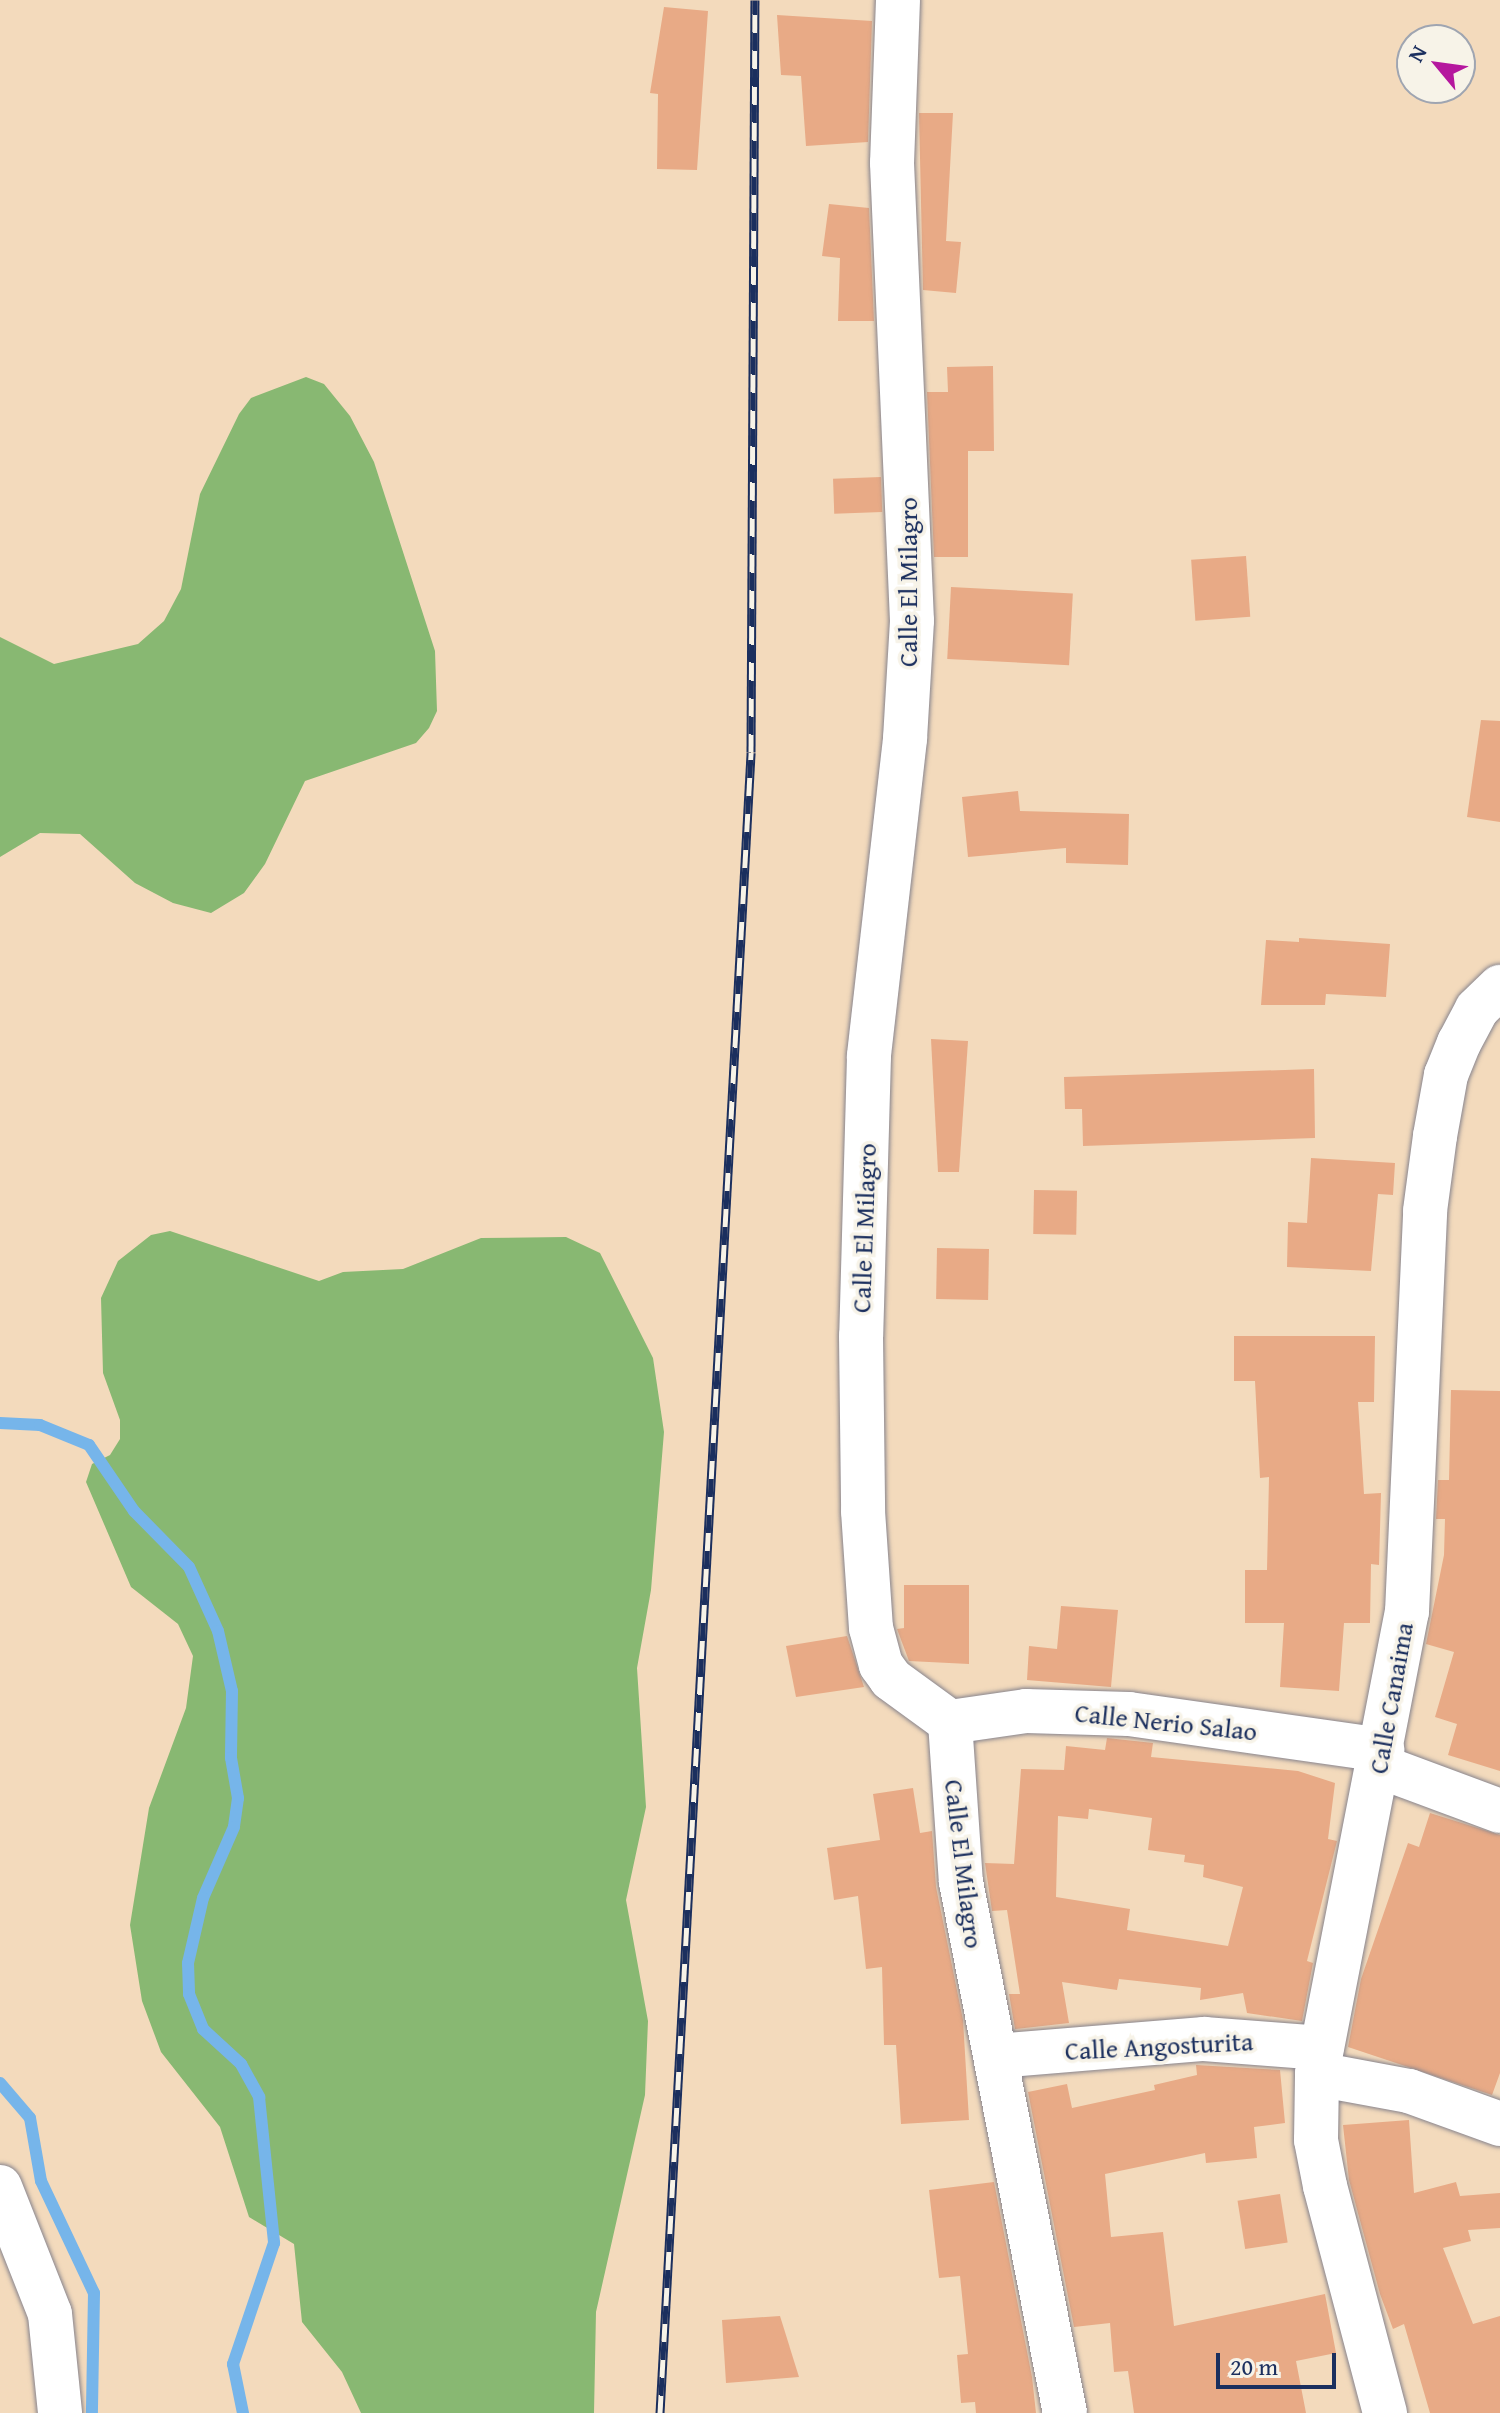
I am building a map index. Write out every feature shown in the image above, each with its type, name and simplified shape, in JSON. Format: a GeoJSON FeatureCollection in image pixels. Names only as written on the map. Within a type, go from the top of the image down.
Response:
{"type":"FeatureCollection","features":[{"type":"Feature","properties":{"kind":"street","name":"Calle El Milagro"},"geometry":{"type":"LineString","coordinates":[[898,0],[892,163],[912,621],[905,739],[869,1056],[861,1336],[863,1511],[871,1628],[881,1665],[891,1679],[950,1722],[961,1882],[1065,2413]]}},
{"type":"Feature","properties":{"kind":"street","name":"Calle Canaima"},"geometry":{"type":"LineString","coordinates":[[1385,2413],[1325,2186],[1316,2140],[1320,2061],[1407,1612],[1425,1211],[1435,1136],[1446,1075],[1459,1043],[1477,1009],[1500,987]]}},
{"type":"Feature","properties":{"kind":"street","name":"Calle Nerio Salao"},"geometry":{"type":"LineString","coordinates":[[950,1722],[1026,1711],[1129,1714],[1380,1758],[1500,1811]]}},
{"type":"Feature","properties":{"kind":"street","name":"Calle Angosturita"},"geometry":{"type":"LineString","coordinates":[[996,2056],[1204,2039],[1320,2061],[1500,2124]]}},
{"type":"Feature","properties":{"kind":"street"},"geometry":{"type":"LineString","coordinates":[[0,2187],[16,2215],[50,2314],[60,2413]]}},
{"type":"Feature","properties":{"kind":"green space"},"geometry":{"type":"Polygon","coordinates":[[[306,377],[324,384],[350,416],[374,462],[435,651],[437,711],[429,728],[416,743],[305,781],[265,864],[244,893],[211,913],[173,903],[135,883],[80,834],[40,833],[0,857],[0,637],[54,664],[138,644],[164,621],[181,589],[200,494],[239,414],[251,398],[306,377]]]}},
{"type":"Feature","properties":{"kind":"green space"},"geometry":{"type":"Polygon","coordinates":[[[170,1231],[319,1281],[343,1272],[403,1269],[481,1238],[566,1237],[600,1253],[653,1358],[664,1432],[651,1590],[637,1668],[646,1807],[626,1900],[648,2021],[645,2095],[596,2312],[594,2413],[361,2413],[342,2372],[302,2322],[294,2244],[249,2217],[220,2127],[161,2052],[142,2001],[130,1925],[149,1808],[186,1708],[193,1656],[178,1624],[131,1587],[86,1482],[92,1464],[110,1455],[120,1439],[120,1420],[103,1373],[101,1298],[118,1261],[151,1235],[170,1231]]]}},
{"type":"Feature","properties":{"kind":"building"},"geometry":{"type":"Polygon","coordinates":[[[664,7],[708,11],[697,170],[657,169],[658,94],[650,93],[664,7]]]}},
{"type":"Feature","properties":{"kind":"building"},"geometry":{"type":"Polygon","coordinates":[[[777,15],[872,21],[868,142],[806,146],[801,76],[781,75],[777,15]]]}},
{"type":"Feature","properties":{"kind":"building"},"geometry":{"type":"Polygon","coordinates":[[[919,113],[953,113],[946,241],[961,242],[956,293],[923,290],[919,113]]]}},
{"type":"Feature","properties":{"kind":"building"},"geometry":{"type":"Polygon","coordinates":[[[829,204],[869,208],[874,321],[838,321],[840,258],[822,256],[829,204]]]}},
{"type":"Feature","properties":{"kind":"building"},"geometry":{"type":"Polygon","coordinates":[[[993,366],[994,451],[968,451],[968,557],[934,557],[927,392],[948,392],[947,367],[993,366]]]}},
{"type":"Feature","properties":{"kind":"building"},"geometry":{"type":"Polygon","coordinates":[[[881,477],[882,512],[834,514],[833,479],[881,477]]]}},
{"type":"Feature","properties":{"kind":"building"},"geometry":{"type":"Polygon","coordinates":[[[1246,556],[1250,617],[1195,621],[1191,560],[1246,556]]]}},
{"type":"Feature","properties":{"kind":"building"},"geometry":{"type":"Polygon","coordinates":[[[951,587],[1073,593],[1069,665],[947,659],[951,587]]]}},
{"type":"Feature","properties":{"kind":"building"},"geometry":{"type":"Polygon","coordinates":[[[1481,720],[1500,721],[1500,822],[1467,817],[1481,720]]]}},
{"type":"Feature","properties":{"kind":"building"},"geometry":{"type":"Polygon","coordinates":[[[1018,791],[1020,811],[1129,814],[1128,865],[1066,863],[1066,848],[968,857],[962,797],[1018,791]]]}},
{"type":"Feature","properties":{"kind":"building"},"geometry":{"type":"Polygon","coordinates":[[[1299,938],[1390,944],[1386,997],[1326,994],[1325,1005],[1261,1005],[1266,940],[1299,942],[1299,938]]]}},
{"type":"Feature","properties":{"kind":"building"},"geometry":{"type":"Polygon","coordinates":[[[931,1039],[968,1041],[959,1172],[938,1172],[931,1039]]]}},
{"type":"Feature","properties":{"kind":"building"},"geometry":{"type":"Polygon","coordinates":[[[1314,1069],[1315,1138],[1083,1146],[1082,1109],[1065,1109],[1064,1077],[1314,1069]]]}},
{"type":"Feature","properties":{"kind":"building"},"geometry":{"type":"Polygon","coordinates":[[[1311,1158],[1395,1163],[1393,1195],[1378,1194],[1371,1271],[1287,1267],[1288,1222],[1307,1223],[1311,1158]]]}},
{"type":"Feature","properties":{"kind":"building"},"geometry":{"type":"Polygon","coordinates":[[[1034,1190],[1077,1191],[1076,1235],[1033,1234],[1034,1190]]]}},
{"type":"Feature","properties":{"kind":"building"},"geometry":{"type":"Polygon","coordinates":[[[937,1248],[989,1249],[988,1300],[936,1299],[937,1248]]]}},
{"type":"Feature","properties":{"kind":"building"},"geometry":{"type":"Polygon","coordinates":[[[1234,1336],[1375,1336],[1374,1402],[1358,1402],[1364,1494],[1381,1493],[1379,1565],[1371,1564],[1370,1623],[1344,1623],[1339,1691],[1280,1687],[1284,1623],[1245,1623],[1245,1570],[1267,1570],[1269,1477],[1260,1478],[1255,1381],[1234,1381],[1234,1336]]]}},
{"type":"Feature","properties":{"kind":"building"},"geometry":{"type":"Polygon","coordinates":[[[1451,1390],[1500,1391],[1500,1771],[1448,1755],[1457,1724],[1435,1717],[1454,1652],[1426,1644],[1444,1555],[1445,1519],[1436,1519],[1438,1480],[1449,1480],[1451,1390]]]}},
{"type":"Feature","properties":{"kind":"building"},"geometry":{"type":"Polygon","coordinates":[[[904,1585],[969,1585],[969,1664],[909,1661],[897,1629],[904,1628],[904,1585]]]}},
{"type":"Feature","properties":{"kind":"building"},"geometry":{"type":"Polygon","coordinates":[[[1061,1606],[1118,1610],[1111,1687],[1027,1680],[1029,1646],[1057,1649],[1061,1606]]]}},
{"type":"Feature","properties":{"kind":"building"},"geometry":{"type":"Polygon","coordinates":[[[847,1636],[864,1687],[796,1697],[786,1646],[847,1636]]]}},
{"type":"Feature","properties":{"kind":"building"},"geometry":{"type":"Polygon","coordinates":[[[1107,1738],[1153,1743],[1151,1757],[1298,1771],[1335,1783],[1328,1839],[1337,1841],[1307,1961],[1313,1963],[1302,2021],[1247,2013],[1243,1993],[1200,2000],[1201,1988],[1119,1979],[1117,1990],[1062,1982],[1069,2023],[1015,2029],[1009,1994],[1020,1994],[1007,1910],[992,1911],[985,1863],[1014,1864],[1021,1769],[1064,1770],[1066,1746],[1105,1750],[1107,1738]],[[1089,1809],[1088,1819],[1058,1816],[1056,1897],[1130,1909],[1127,1930],[1228,1946],[1243,1887],[1203,1877],[1204,1865],[1184,1862],[1185,1855],[1148,1850],[1152,1818],[1089,1809]]]}},
{"type":"Feature","properties":{"kind":"building"},"geometry":{"type":"Polygon","coordinates":[[[913,1788],[920,1833],[932,1831],[936,1887],[963,2020],[969,2120],[901,2124],[896,2045],[884,2045],[882,1967],[866,1969],[858,1896],[834,1900],[827,1848],[880,1840],[873,1794],[913,1788]]]}},
{"type":"Feature","properties":{"kind":"building"},"geometry":{"type":"Polygon","coordinates":[[[1430,1813],[1500,1835],[1500,2073],[1492,2095],[1348,2047],[1361,1979],[1408,1843],[1419,1847],[1430,1813]]]}},
{"type":"Feature","properties":{"kind":"building"},"geometry":{"type":"Polygon","coordinates":[[[1196,2065],[1280,2070],[1285,2123],[1254,2127],[1257,2158],[1206,2163],[1205,2153],[1105,2174],[1111,2237],[1163,2232],[1174,2326],[1325,2294],[1336,2353],[1296,2361],[1306,2413],[1134,2413],[1128,2371],[1114,2372],[1110,2323],[1074,2327],[1028,2092],[1067,2084],[1072,2108],[1155,2090],[1154,2085],[1197,2075],[1196,2065]]]}},
{"type":"Feature","properties":{"kind":"building"},"geometry":{"type":"Polygon","coordinates":[[[1409,2120],[1414,2193],[1456,2182],[1460,2196],[1500,2193],[1500,2228],[1468,2230],[1471,2241],[1443,2248],[1473,2324],[1500,2316],[1500,2413],[1430,2413],[1404,2324],[1393,2329],[1380,2294],[1349,2180],[1343,2125],[1409,2120]]]}},
{"type":"Feature","properties":{"kind":"building"},"geometry":{"type":"Polygon","coordinates":[[[994,2182],[1032,2377],[1036,2413],[976,2413],[975,2402],[961,2403],[957,2355],[968,2354],[960,2276],[939,2278],[929,2190],[994,2182]]]}},
{"type":"Feature","properties":{"kind":"building"},"geometry":{"type":"Polygon","coordinates":[[[1280,2194],[1288,2242],[1245,2249],[1238,2201],[1280,2194]]]}},
{"type":"Feature","properties":{"kind":"building"},"geometry":{"type":"Polygon","coordinates":[[[780,2316],[799,2377],[726,2383],[722,2320],[780,2316]]]}},
{"type":"Feature","properties":{"kind":"waterway"},"geometry":{"type":"LineString","coordinates":[[0,1423],[40,1425],[89,1445],[134,1511],[189,1567],[218,1631],[232,1691],[231,1758],[238,1798],[234,1827],[203,1898],[188,1963],[189,1994],[203,2029],[241,2064],[259,2097],[274,2243],[233,2364],[243,2413]]}},
{"type":"Feature","properties":{"kind":"waterway"},"geometry":{"type":"LineString","coordinates":[[0,2083],[30,2118],[41,2181],[94,2293],[92,2413]]}},
{"type":"Feature","properties":{"kind":"railway"},"geometry":{"type":"LineString","coordinates":[[660,2413],[751,752],[755,0]]}}]}
